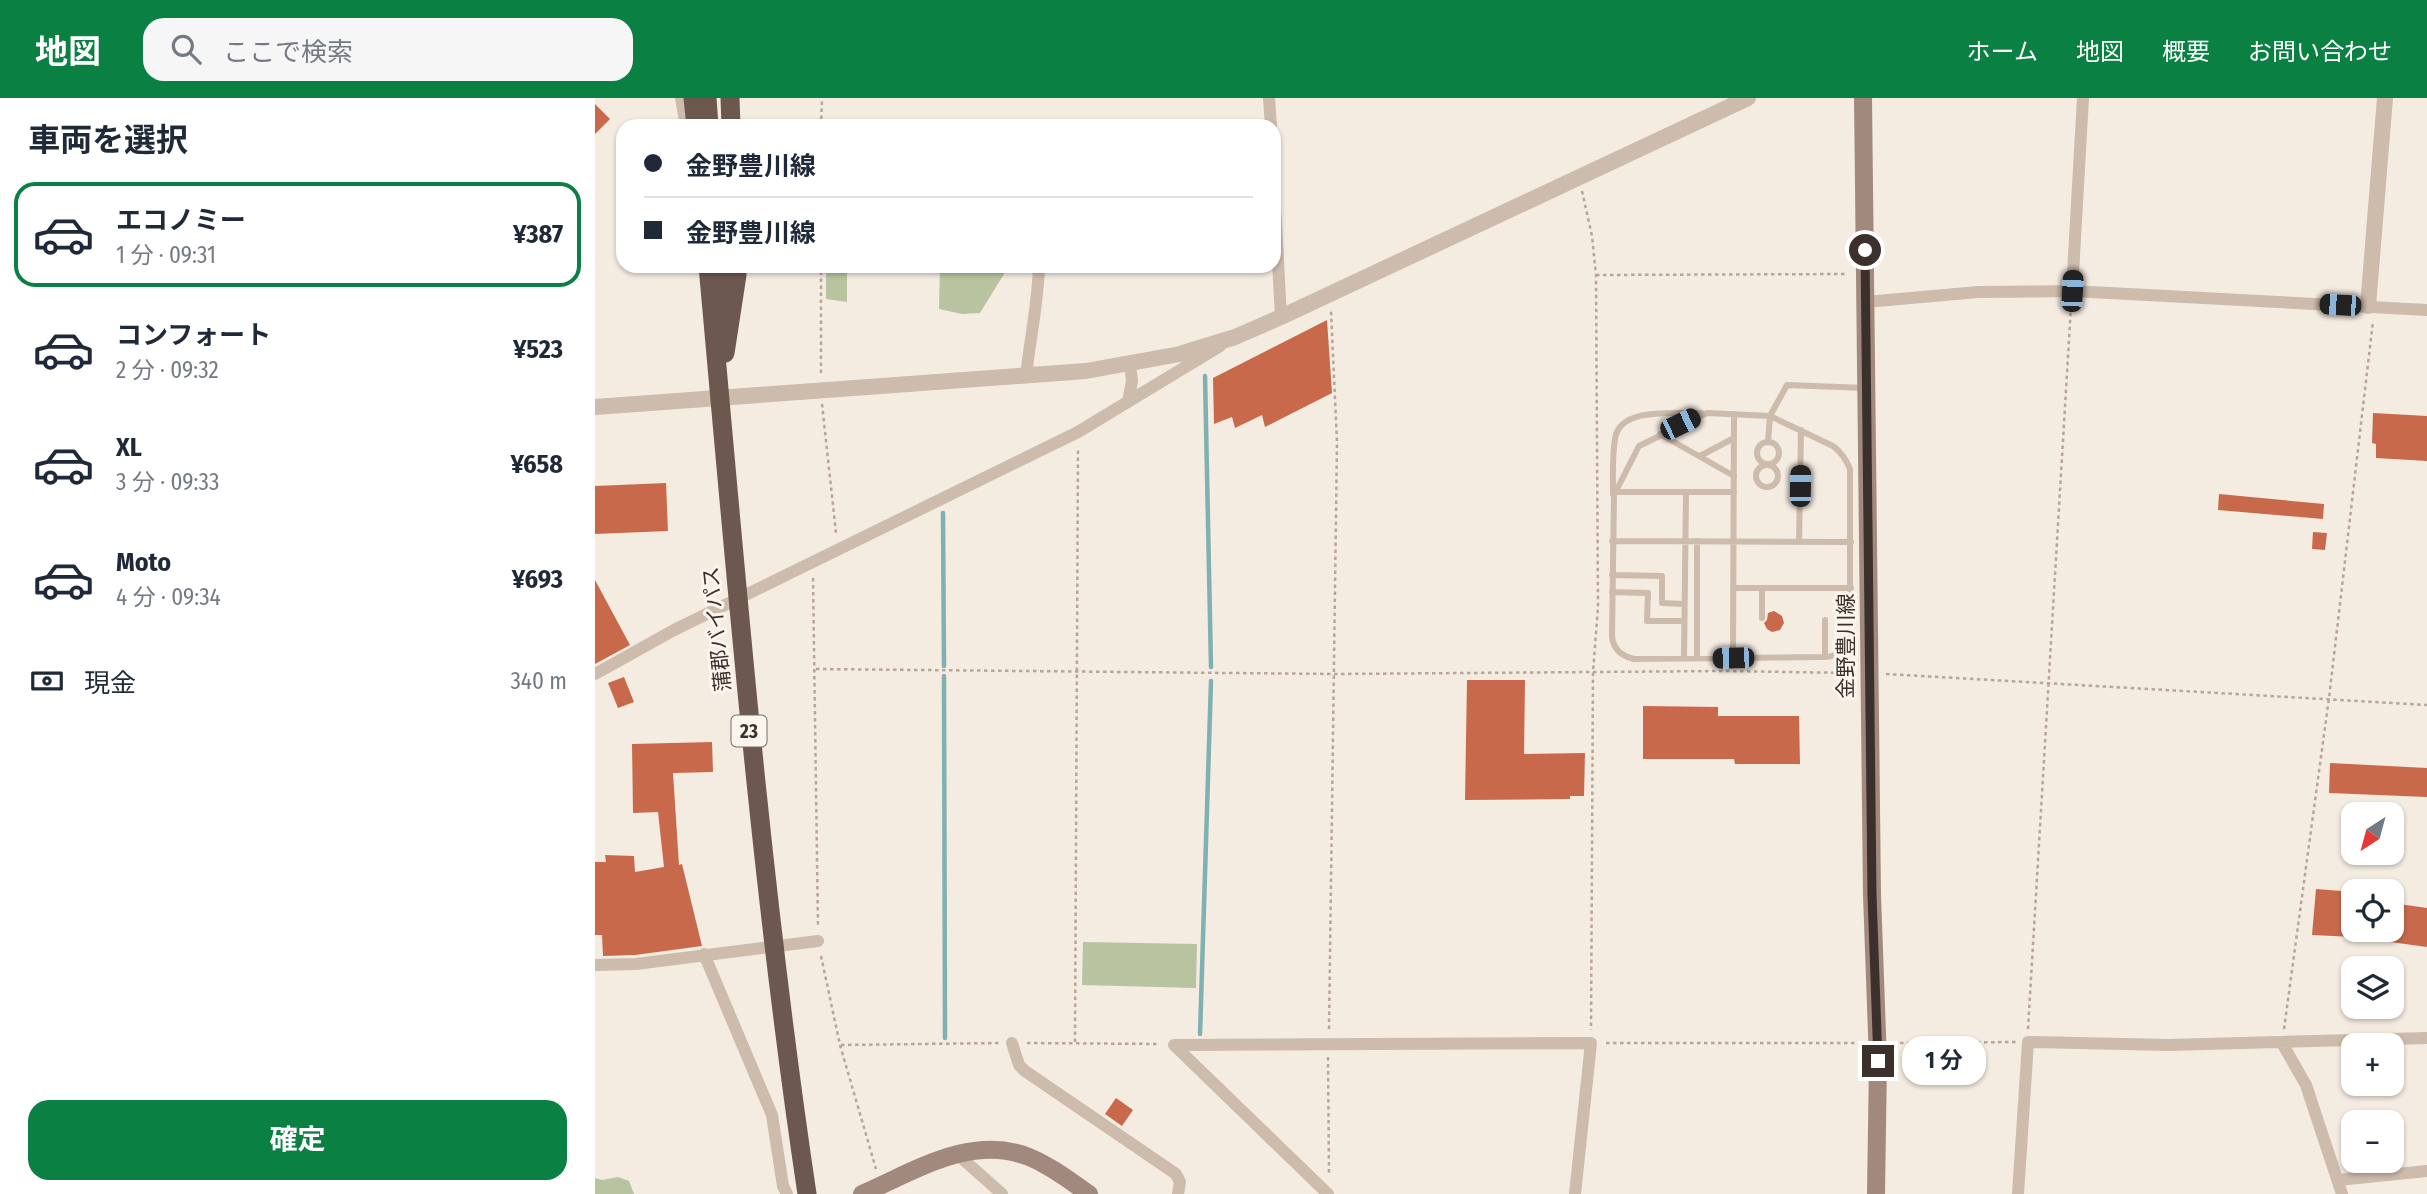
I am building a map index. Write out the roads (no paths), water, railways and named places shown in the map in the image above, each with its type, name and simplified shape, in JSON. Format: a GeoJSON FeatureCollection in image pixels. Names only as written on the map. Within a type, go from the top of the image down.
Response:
{"type":"FeatureCollection","features":[{"type":"Feature","properties":{"kind":"highway"},"geometry":{"type":"LineString","coordinates":[[694,98],[696,119]]}},
{"type":"Feature","properties":{"kind":"highway"},"geometry":{"type":"LineString","coordinates":[[708,98],[709,119]]}},
{"type":"Feature","properties":{"kind":"highway"},"geometry":{"type":"LineString","coordinates":[[730,98],[731,119]]}},
{"type":"Feature","properties":{"kind":"highway","name":"蒲郡バイパス"},"geometry":{"type":"LineString","coordinates":[[709,273],[757,805],[807,1194]]}},
{"type":"Feature","properties":{"kind":"highway","name":"蒲郡バイパス"},"geometry":{"type":"LineString","coordinates":[[719,273],[738,551],[771,854],[815,1194]]}},
{"type":"Feature","properties":{"kind":"highway"},"geometry":{"type":"LineString","coordinates":[[725,353],[736,273]]}},
{"type":"Feature","properties":{"kind":"main road","name":"金野豊川線"},"geometry":{"type":"LineString","coordinates":[[1863,98],[1872,895],[1877,1043],[1876,1194]]}},
{"type":"Feature","properties":{"kind":"main road"},"geometry":{"type":"LineString","coordinates":[[862,1194],[956,1153],[987,1149],[1030,1157],[1089,1194]]}},
{"type":"Feature","properties":{"kind":"street"},"geometry":{"type":"LineString","coordinates":[[681,98],[685,119]]}},
{"type":"Feature","properties":{"kind":"street"},"geometry":{"type":"LineString","coordinates":[[1269,98],[1270,119]]}},
{"type":"Feature","properties":{"kind":"street"},"geometry":{"type":"LineString","coordinates":[[595,407],[1086,371],[1180,354],[1235,337],[1281,317],[1748,98]]}},
{"type":"Feature","properties":{"kind":"street"},"geometry":{"type":"LineString","coordinates":[[2072,291],[2083,98]]}},
{"type":"Feature","properties":{"kind":"street"},"geometry":{"type":"LineString","coordinates":[[2368,306],[2385,98]]}},
{"type":"Feature","properties":{"kind":"street"},"geometry":{"type":"LineString","coordinates":[[1026,376],[1029,341],[1038,297],[1039,273]]}},
{"type":"Feature","properties":{"kind":"street"},"geometry":{"type":"LineString","coordinates":[[1279,273],[1281,317]]}},
{"type":"Feature","properties":{"kind":"street"},"geometry":{"type":"LineString","coordinates":[[1866,302],[1978,292],[2072,291],[2427,310]]}},
{"type":"Feature","properties":{"kind":"street"},"geometry":{"type":"LineString","coordinates":[[595,674],[674,630],[1078,432],[1235,337]]}},
{"type":"Feature","properties":{"kind":"street"},"geometry":{"type":"LineString","coordinates":[[1128,402],[1132,381],[1130,365]]}},
{"type":"Feature","properties":{"kind":"street"},"geometry":{"type":"LineString","coordinates":[[595,965],[636,964],[818,941]]}},
{"type":"Feature","properties":{"kind":"street"},"geometry":{"type":"LineString","coordinates":[[704,954],[772,1115],[783,1186],[787,1194]]}},
{"type":"Feature","properties":{"kind":"street"},"geometry":{"type":"LineString","coordinates":[[2018,1194],[2028,1042],[2169,1045],[2427,1038]]}},
{"type":"Feature","properties":{"kind":"street"},"geometry":{"type":"LineString","coordinates":[[1328,1194],[1174,1045],[1591,1042],[1575,1194]]}},
{"type":"Feature","properties":{"kind":"street"},"geometry":{"type":"LineString","coordinates":[[1013,1043],[1019,1065],[1025,1071],[1176,1174],[1180,1182],[1178,1194]]}},
{"type":"Feature","properties":{"kind":"street"},"geometry":{"type":"LineString","coordinates":[[2283,1043],[2306,1085],[2342,1194]]}},
{"type":"Feature","properties":{"kind":"street"},"geometry":{"type":"LineString","coordinates":[[956,1153],[987,1189],[1002,1194]]}},
{"type":"Feature","properties":{"kind":"street"},"geometry":{"type":"LineString","coordinates":[[2338,1180],[2427,1171]]}},
{"type":"Feature","properties":{"kind":"lane"},"geometry":{"type":"LineString","coordinates":[[1768,442],[1770,415],[1787,385],[1867,388]]}},
{"type":"Feature","properties":{"kind":"lane"},"geometry":{"type":"LineString","coordinates":[[1612,503],[1640,446],[1707,413]]}},
{"type":"Feature","properties":{"kind":"lane"},"geometry":{"type":"LineString","coordinates":[[1733,658],[1734,414]]}},
{"type":"Feature","properties":{"kind":"lane"},"geometry":{"type":"LineString","coordinates":[[1638,415],[1770,415],[1832,446],[1848,463],[1851,588],[1848,643],[1838,655],[1825,657],[1634,659],[1620,653],[1612,639],[1612,503],[1615,439],[1622,424],[1638,415]]}},
{"type":"Feature","properties":{"kind":"lane"},"geometry":{"type":"LineString","coordinates":[[1799,542],[1801,430]]}},
{"type":"Feature","properties":{"kind":"lane"},"geometry":{"type":"LineString","coordinates":[[1660,434],[1734,476]]}},
{"type":"Feature","properties":{"kind":"lane"},"geometry":{"type":"LineString","coordinates":[[1700,456],[1734,438]]}},
{"type":"Feature","properties":{"kind":"lane"},"geometry":{"type":"LineString","coordinates":[[1768,442],[1775,446],[1779,453],[1776,461],[1767,464],[1759,460],[1756,454],[1761,444],[1768,442]]}},
{"type":"Feature","properties":{"kind":"lane"},"geometry":{"type":"LineString","coordinates":[[1616,492],[1734,492]]}},
{"type":"Feature","properties":{"kind":"lane"},"geometry":{"type":"LineString","coordinates":[[1684,658],[1686,492]]}},
{"type":"Feature","properties":{"kind":"lane"},"geometry":{"type":"LineString","coordinates":[[1612,541],[1851,542]]}},
{"type":"Feature","properties":{"kind":"lane"},"geometry":{"type":"LineString","coordinates":[[1697,541],[1697,658]]}},
{"type":"Feature","properties":{"kind":"lane"},"geometry":{"type":"LineString","coordinates":[[1612,575],[1661,576],[1662,603],[1684,604]]}},
{"type":"Feature","properties":{"kind":"lane"},"geometry":{"type":"LineString","coordinates":[[1733,588],[1851,588]]}},
{"type":"Feature","properties":{"kind":"lane"},"geometry":{"type":"LineString","coordinates":[[1762,588],[1762,618]]}},
{"type":"Feature","properties":{"kind":"lane"},"geometry":{"type":"LineString","coordinates":[[1612,592],[1648,593],[1647,621],[1684,621]]}},
{"type":"Feature","properties":{"kind":"lane"},"geometry":{"type":"LineString","coordinates":[[1825,620],[1825,657]]}},
{"type":"Feature","properties":{"kind":"waterway"},"geometry":{"type":"LineString","coordinates":[[1205,376],[1211,667]]}},
{"type":"Feature","properties":{"kind":"waterway"},"geometry":{"type":"LineString","coordinates":[[943,513],[944,666]]}},
{"type":"Feature","properties":{"kind":"waterway"},"geometry":{"type":"LineString","coordinates":[[944,676],[945,1038]]}},
{"type":"Feature","properties":{"kind":"waterway"},"geometry":{"type":"LineString","coordinates":[[1200,1034],[1211,681]]}}]}
